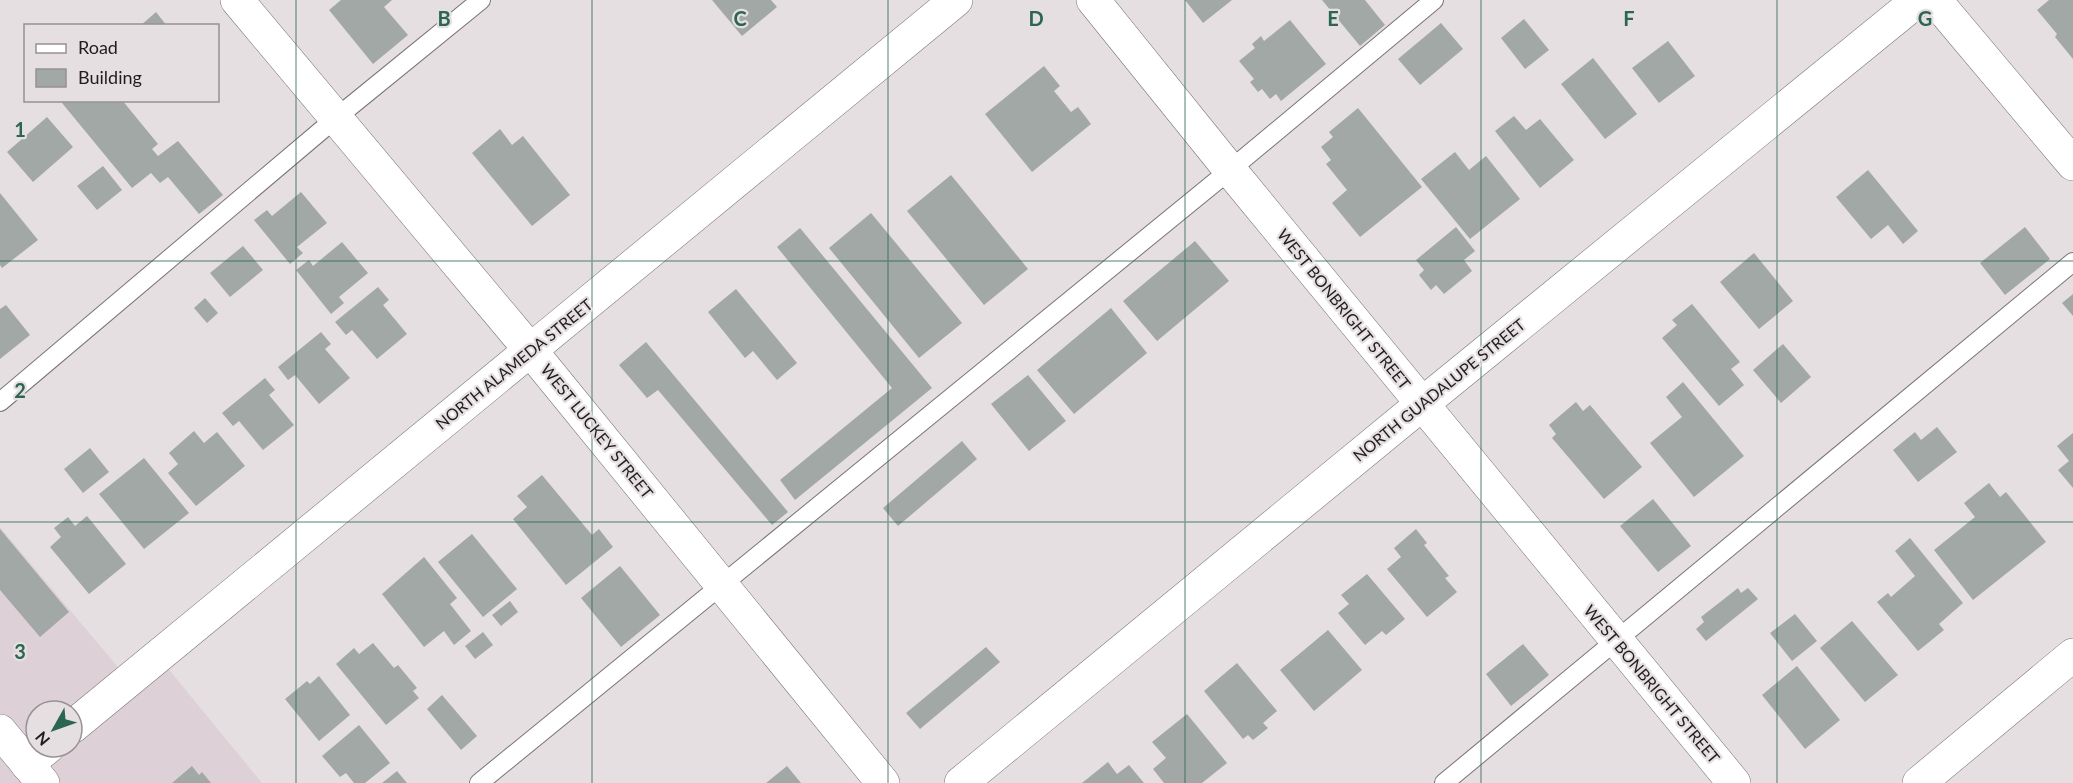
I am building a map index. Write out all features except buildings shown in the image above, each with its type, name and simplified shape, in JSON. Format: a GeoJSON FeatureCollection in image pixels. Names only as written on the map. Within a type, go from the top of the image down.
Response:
{"type":"FeatureCollection","features":[{"type":"Feature","properties":{"kind":"street","name":"WEST LUCKEY STREET"},"geometry":{"type":"LineString","coordinates":[[237,0],[531,351],[883,783]]}},
{"type":"Feature","properties":{"kind":"street","name":"NORTH ALAMEDA STREET"},"geometry":{"type":"LineString","coordinates":[[84,717],[956,0]]}},
{"type":"Feature","properties":{"kind":"street","name":"WEST BONBRIGHT STREET"},"geometry":{"type":"LineString","coordinates":[[1093,0],[1734,783]]}},
{"type":"Feature","properties":{"kind":"street","name":"NORTH GUADALUPE STREET"},"geometry":{"type":"LineString","coordinates":[[961,783],[1918,0]]}},
{"type":"Feature","properties":{"kind":"street"},"geometry":{"type":"LineString","coordinates":[[1935,0],[2073,164]]}},
{"type":"Feature","properties":{"kind":"street"},"geometry":{"type":"LineString","coordinates":[[1919,783],[2073,655]]}},
{"type":"Feature","properties":{"kind":"street"},"geometry":{"type":"LineString","coordinates":[[0,731],[39,765]]}},
{"type":"Feature","properties":{"kind":"lane"},"geometry":{"type":"LineString","coordinates":[[0,402],[336,118],[481,0]]}},
{"type":"Feature","properties":{"kind":"lane"},"geometry":{"type":"LineString","coordinates":[[479,783],[1230,170],[1434,0]]}},
{"type":"Feature","properties":{"kind":"lane"},"geometry":{"type":"LineString","coordinates":[[1444,783],[2073,262]]}},
{"type":"Feature","properties":{"kind":"shaded area"},"geometry":{"type":"Polygon","coordinates":[[[0,527],[128,679],[157,655],[262,783],[0,783],[0,527]]]}}]}
